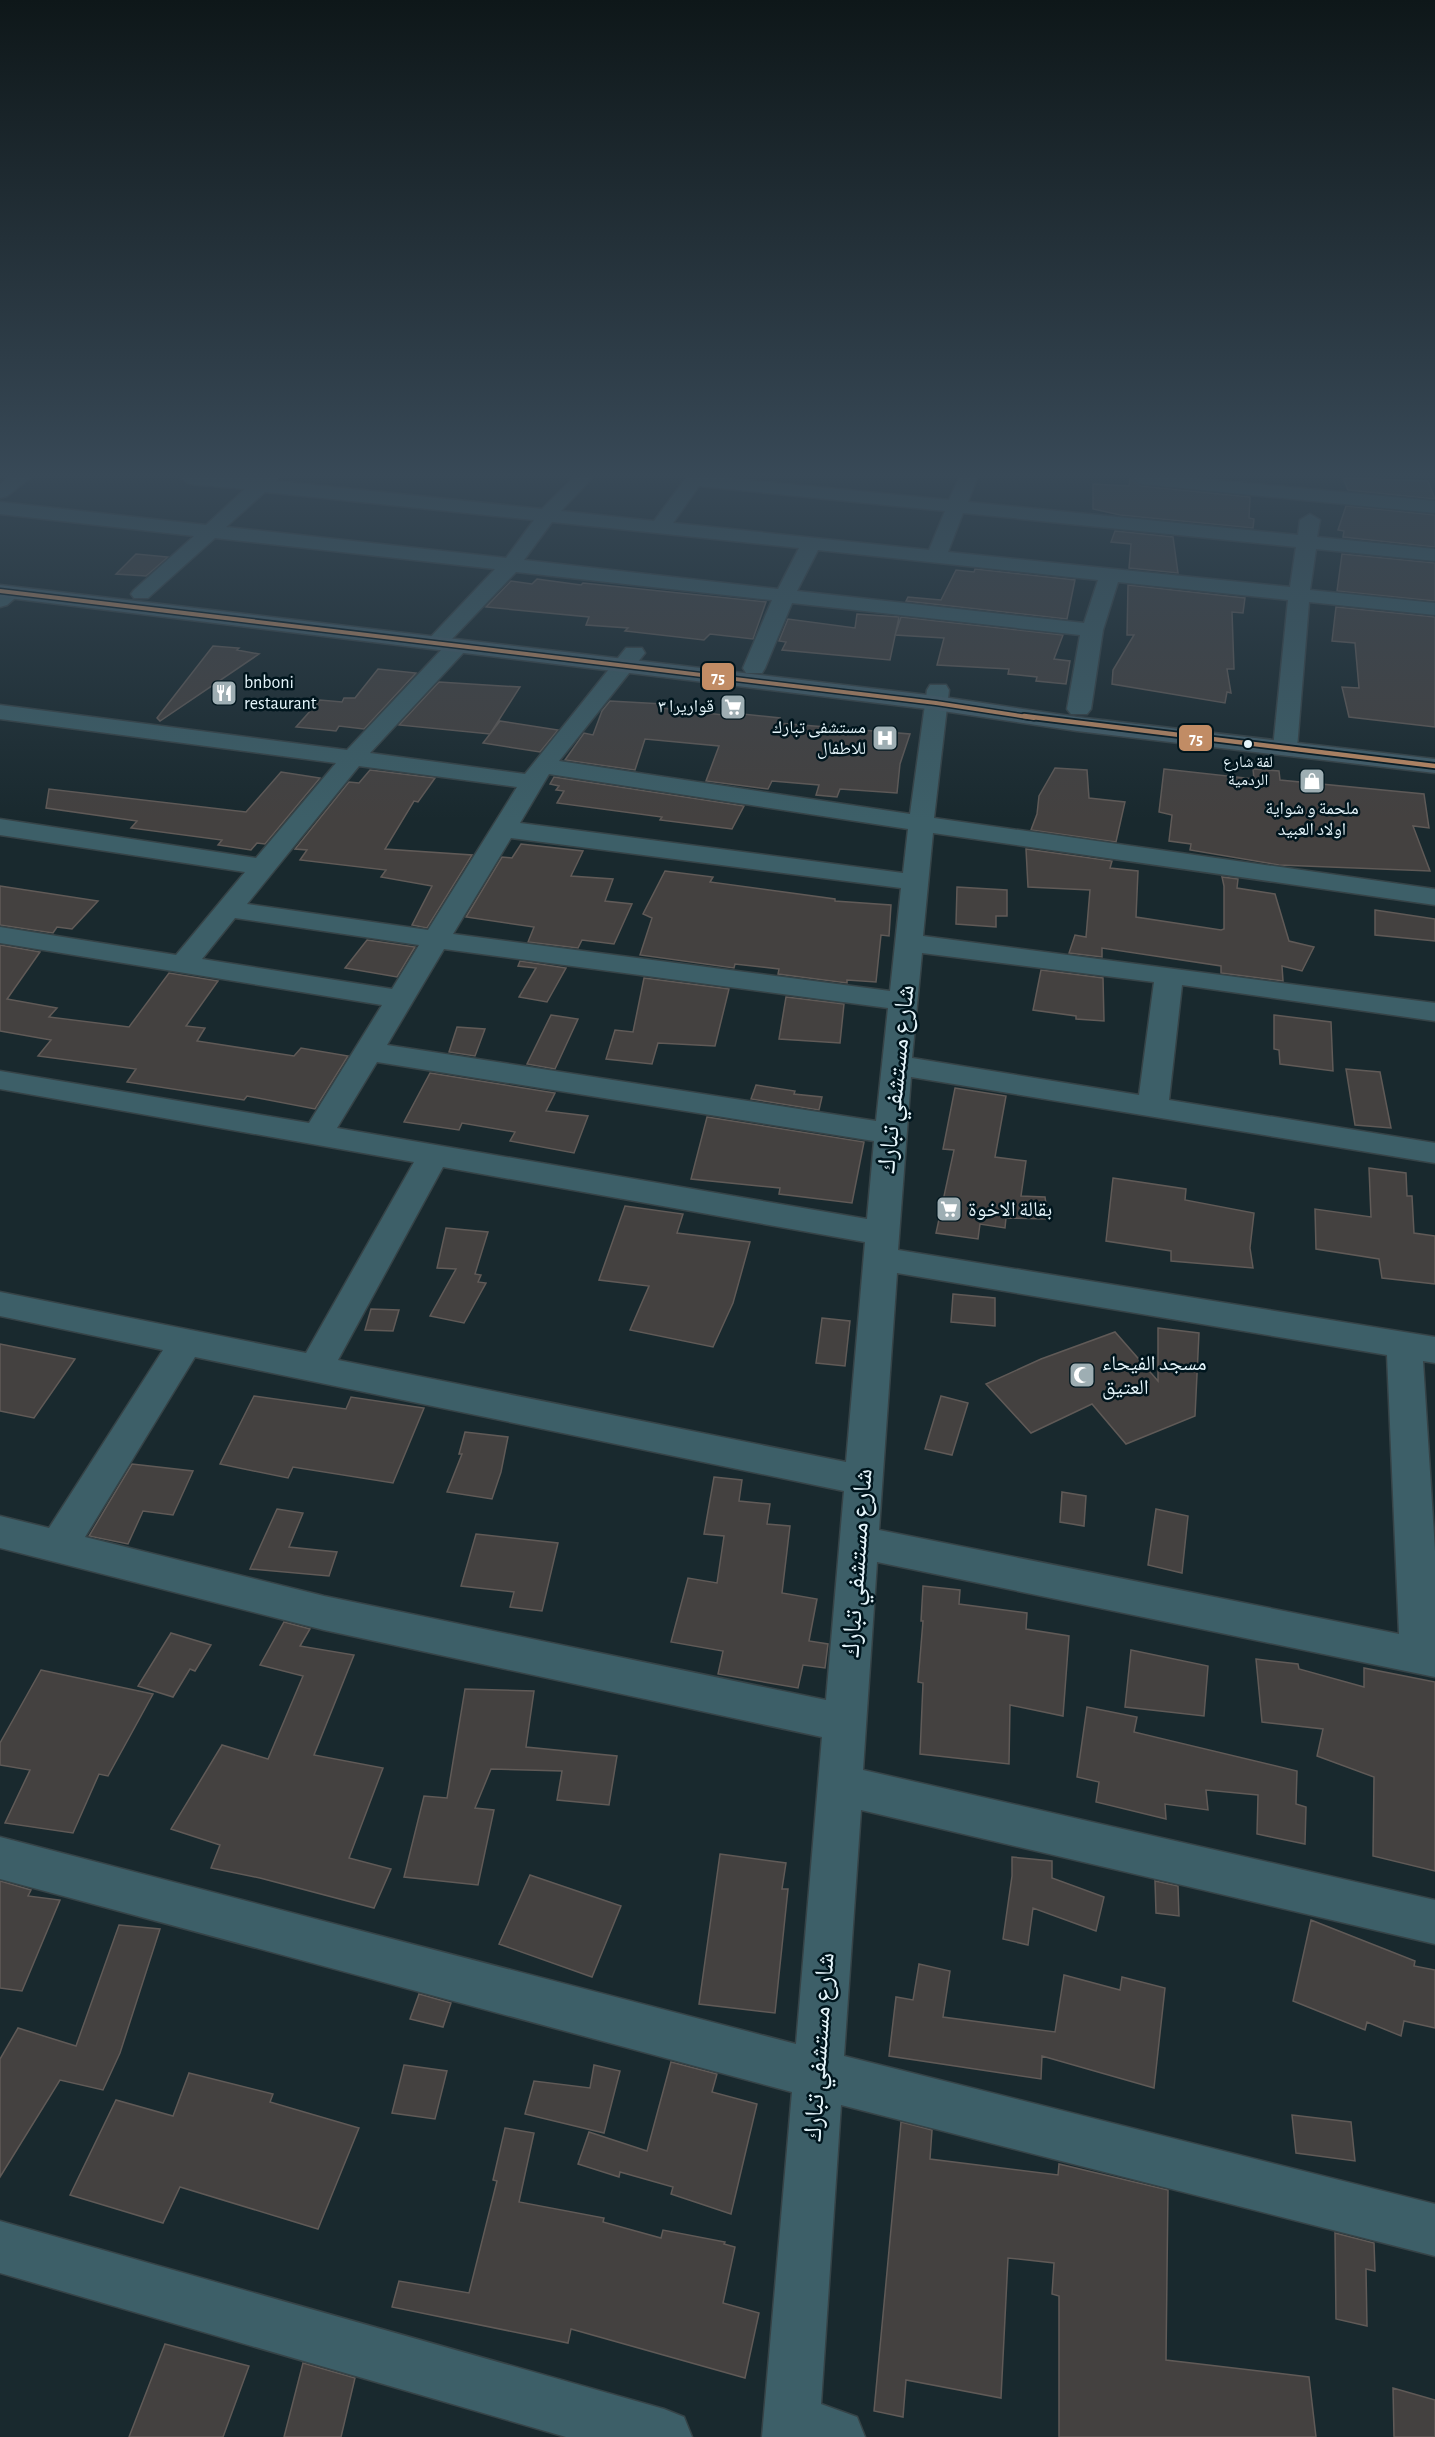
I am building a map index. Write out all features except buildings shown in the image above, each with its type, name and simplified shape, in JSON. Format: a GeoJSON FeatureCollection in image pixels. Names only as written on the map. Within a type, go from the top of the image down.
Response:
{"type":"FeatureCollection","features":[{"type":"Feature","properties":{"kind":"main road"},"geometry":{"type":"LineString","coordinates":[[9,592],[447,641],[630,659],[937,696],[1079,709],[1435,766]]}},
{"type":"Feature","properties":{"kind":"main road"},"geometry":{"type":"LineString","coordinates":[[36,592],[141,594],[447,641]]}},
{"type":"Feature","properties":{"kind":"main road"},"geometry":{"type":"LineString","coordinates":[[630,659],[754,668],[937,696],[1077,724],[1435,753]]}},
{"type":"Feature","properties":{"kind":"street"},"geometry":{"type":"LineString","coordinates":[[185,962],[488,592]]}},
{"type":"Feature","properties":{"kind":"street"},"geometry":{"type":"LineString","coordinates":[[748,592],[1092,630]]}},
{"type":"Feature","properties":{"kind":"street"},"geometry":{"type":"LineString","coordinates":[[754,668],[786,592]]}},
{"type":"Feature","properties":{"kind":"street"},"geometry":{"type":"LineString","coordinates":[[1079,709],[1092,630],[1105,592]]}},
{"type":"Feature","properties":{"kind":"street"},"geometry":{"type":"LineString","coordinates":[[1261,592],[1435,609]]}},
{"type":"Feature","properties":{"kind":"street"},"geometry":{"type":"LineString","coordinates":[[1286,741],[1300,592]]}},
{"type":"Feature","properties":{"kind":"street"},"geometry":{"type":"LineString","coordinates":[[317,1135],[367,1051],[438,940],[537,774],[630,659]]}},
{"type":"Feature","properties":{"kind":"street","name":"شارع مستشفي تبارك"},"geometry":{"type":"LineString","coordinates":[[806,2432],[817,2074],[890,1133],[921,824],[937,696]]}},
{"type":"Feature","properties":{"kind":"street"},"geometry":{"type":"LineString","coordinates":[[0,712],[351,760],[537,774],[921,824],[1435,897]]}},
{"type":"Feature","properties":{"kind":"street"},"geometry":{"type":"LineString","coordinates":[[0,827],[261,867]]}},
{"type":"Feature","properties":{"kind":"street"},"geometry":{"type":"LineString","coordinates":[[504,829],[915,882]]}},
{"type":"Feature","properties":{"kind":"street"},"geometry":{"type":"LineString","coordinates":[[227,909],[438,940],[903,1000]]}},
{"type":"Feature","properties":{"kind":"street"},"geometry":{"type":"LineString","coordinates":[[0,935],[185,962],[400,999]]}},
{"type":"Feature","properties":{"kind":"street"},"geometry":{"type":"LineString","coordinates":[[910,943],[1169,975],[1435,1012]]}},
{"type":"Feature","properties":{"kind":"street"},"geometry":{"type":"LineString","coordinates":[[1154,1107],[1169,975]]}},
{"type":"Feature","properties":{"kind":"street"},"geometry":{"type":"LineString","coordinates":[[367,1051],[890,1133]]}},
{"type":"Feature","properties":{"kind":"street"},"geometry":{"type":"LineString","coordinates":[[897,1065],[1435,1153]]}},
{"type":"Feature","properties":{"kind":"street"},"geometry":{"type":"LineString","coordinates":[[0,1080],[433,1155],[881,1246],[1420,1348],[1428,1657],[860,1542]]}},
{"type":"Feature","properties":{"kind":"street"},"geometry":{"type":"LineString","coordinates":[[316,1366],[433,1155]]}},
{"type":"Feature","properties":{"kind":"street"},"geometry":{"type":"LineString","coordinates":[[0,1304],[316,1366],[862,1480]]}},
{"type":"Feature","properties":{"kind":"street"},"geometry":{"type":"LineString","coordinates":[[59,1546],[187,1341]]}},
{"type":"Feature","properties":{"kind":"street"},"geometry":{"type":"LineString","coordinates":[[0,1532],[324,1613],[845,1722]]}},
{"type":"Feature","properties":{"kind":"street"},"geometry":{"type":"LineString","coordinates":[[839,1785],[1435,1922]]}},
{"type":"Feature","properties":{"kind":"street"},"geometry":{"type":"LineString","coordinates":[[0,1858],[817,2074],[1435,2230]]}},
{"type":"Feature","properties":{"kind":"street"},"geometry":{"type":"LineString","coordinates":[[0,2247],[664,2437]]}},
{"type":"Feature","properties":{"kind":"transit line","name":"75"},"geometry":{"type":"LineString","coordinates":[[6,592],[936,703],[1077,724],[1435,766]]}},
{"type":"Feature","properties":{"kind":"place","name":"bnboni restaurant"},"geometry":{"type":"Point","coordinates":[224,693]}},
{"type":"Feature","properties":{"kind":"place","name":"قواريرا ٣"},"geometry":{"type":"Point","coordinates":[733,707]}},
{"type":"Feature","properties":{"kind":"place","name":"مستشفى تبارك للاطفال"},"geometry":{"type":"Point","coordinates":[885,738]}},
{"type":"Feature","properties":{"kind":"place","name":"لفة شارع الردمية"},"geometry":{"type":"Point","coordinates":[1248,744]}},
{"type":"Feature","properties":{"kind":"place","name":"ملحمة و شواية اولاد العبيد"},"geometry":{"type":"Point","coordinates":[1312,781]}},
{"type":"Feature","properties":{"kind":"place","name":"بقالة الاخوة"},"geometry":{"type":"Point","coordinates":[949,1209]}},
{"type":"Feature","properties":{"kind":"place","name":"مسجد الفيحاء العتيق"},"geometry":{"type":"Point","coordinates":[1082,1375]}}]}
